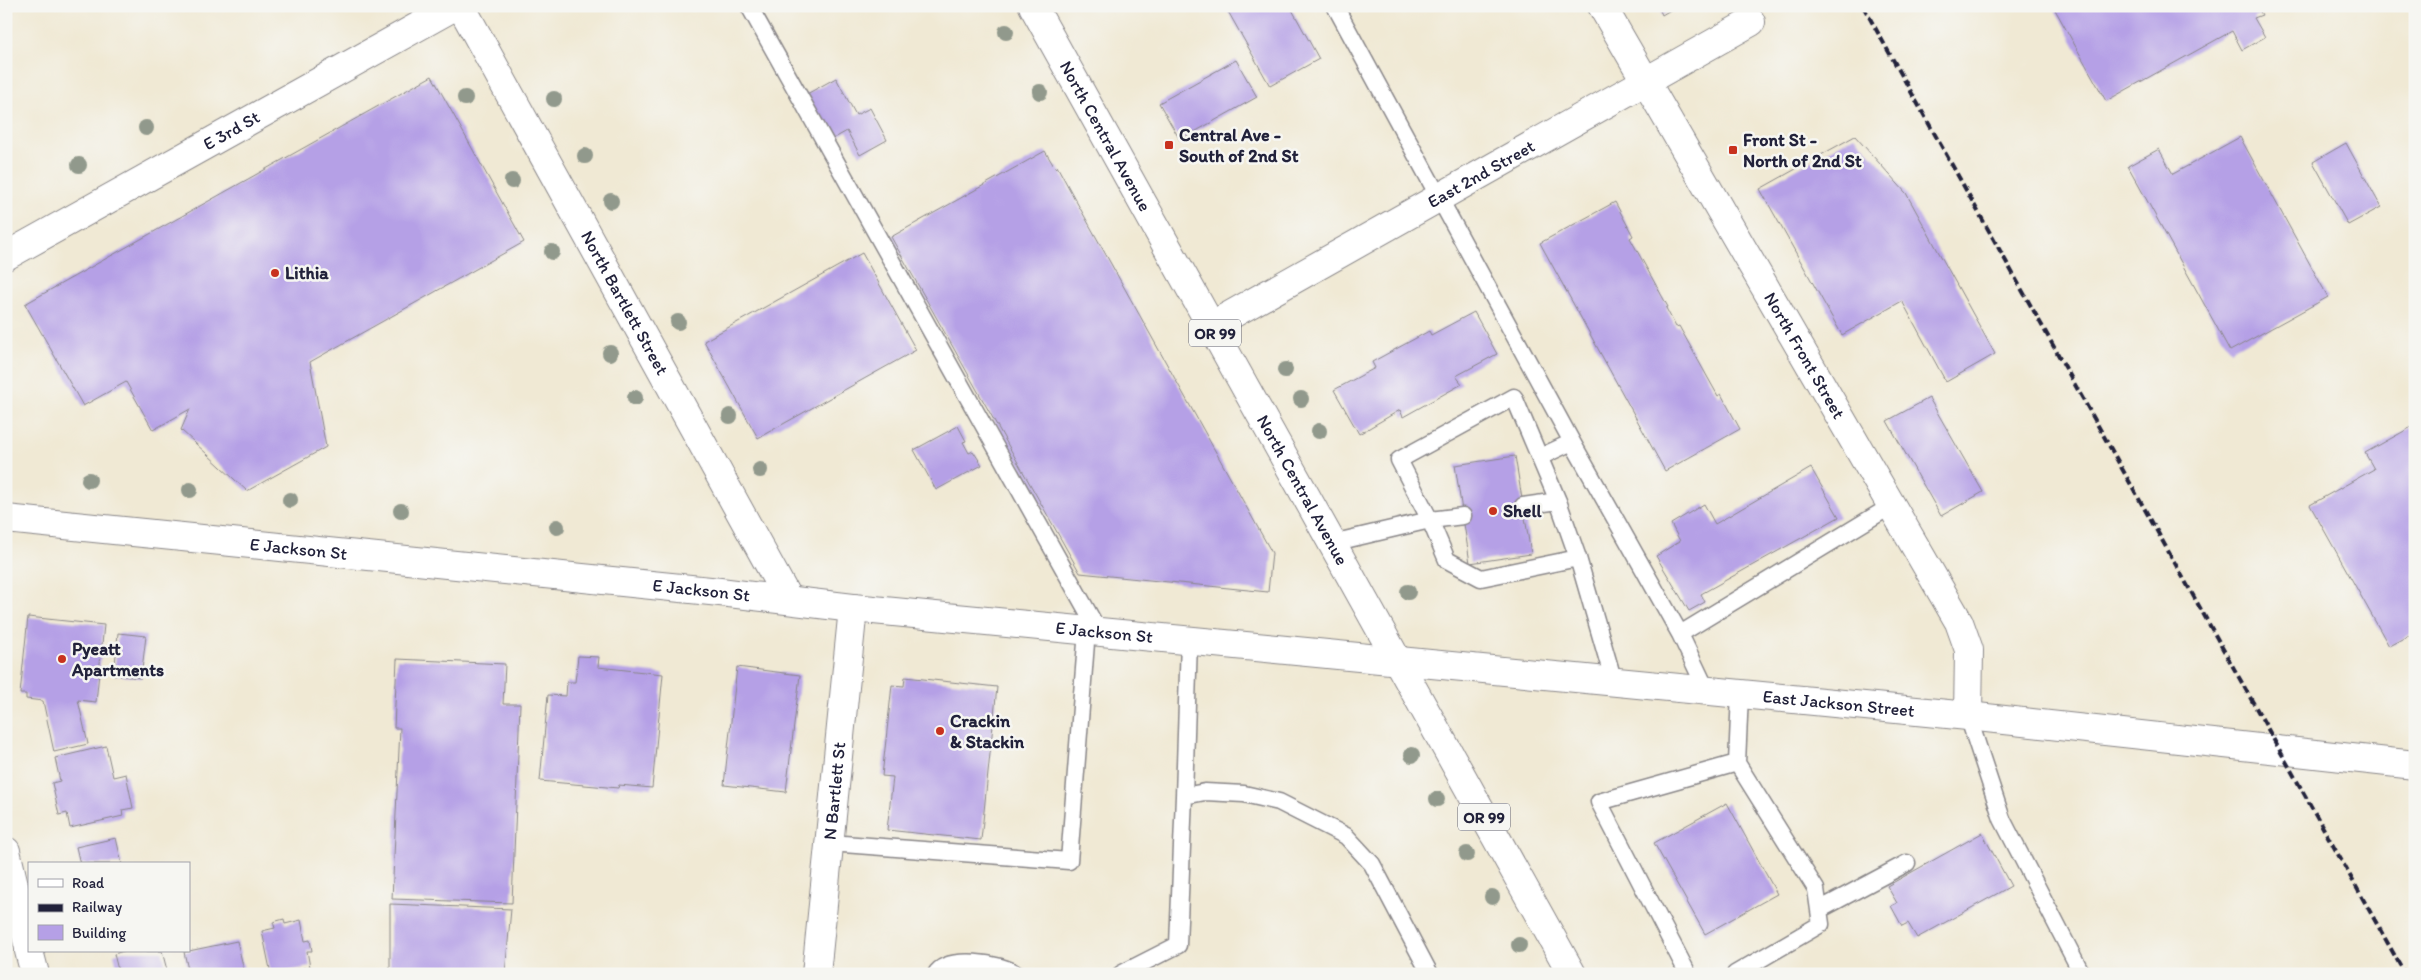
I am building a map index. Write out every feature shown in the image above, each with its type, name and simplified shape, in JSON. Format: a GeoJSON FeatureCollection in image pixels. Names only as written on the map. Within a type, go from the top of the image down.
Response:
{"type":"FeatureCollection","features":[{"type":"Feature","properties":{"kind":"street","name":"E 3rd St"},"geometry":{"type":"LineString","coordinates":[[9,246],[455,6]]}},
{"type":"Feature","properties":{"kind":"street","name":"North Bartlett Street"},"geometry":{"type":"LineString","coordinates":[[461,6],[788,599]]}},
{"type":"Feature","properties":{"kind":"street","name":"North Central Avenue"},"geometry":{"type":"LineString","coordinates":[[1033,6],[1572,974]]}},
{"type":"Feature","properties":{"kind":"street","name":"North Front Street"},"geometry":{"type":"LineString","coordinates":[[1602,6],[1959,622],[1970,650],[1968,716]]}},
{"type":"Feature","properties":{"kind":"street","name":"East 2nd Street"},"geometry":{"type":"LineString","coordinates":[[1211,326],[1751,22]]}},
{"type":"Feature","properties":{"kind":"street","name":"E Jackson St"},"geometry":{"type":"LineString","coordinates":[[6,519],[788,599],[853,608],[1396,660]]}},
{"type":"Feature","properties":{"kind":"street","name":"N Bartlett St"},"geometry":{"type":"LineString","coordinates":[[816,974],[853,608]]}},
{"type":"Feature","properties":{"kind":"street","name":"East Jackson Street"},"geometry":{"type":"LineString","coordinates":[[1396,660],[1968,716],[2415,765]]}},
{"type":"Feature","properties":{"kind":"street"},"geometry":{"type":"LineString","coordinates":[[6,851],[28,946]]}},
{"type":"Feature","properties":{"kind":"street"},"geometry":{"type":"LineString","coordinates":[[30,952],[35,974]]}},
{"type":"Feature","properties":{"kind":"lane"},"geometry":{"type":"LineString","coordinates":[[749,6],[1093,631],[1069,861],[830,843]]}},
{"type":"Feature","properties":{"kind":"lane"},"geometry":{"type":"LineString","coordinates":[[1335,6],[1572,442],[1680,634],[1707,691]]}},
{"type":"Feature","properties":{"kind":"lane"},"geometry":{"type":"LineString","coordinates":[[1578,558],[1480,578],[1447,560],[1430,520],[1400,460],[1514,397],[1558,501],[1578,558],[1614,682]]}},
{"type":"Feature","properties":{"kind":"lane"},"geometry":{"type":"LineString","coordinates":[[1540,457],[1572,442]]}},
{"type":"Feature","properties":{"kind":"lane"},"geometry":{"type":"LineString","coordinates":[[1523,506],[1558,501]]}},
{"type":"Feature","properties":{"kind":"lane"},"geometry":{"type":"LineString","coordinates":[[1680,634],[1892,506]]}},
{"type":"Feature","properties":{"kind":"lane"},"geometry":{"type":"LineString","coordinates":[[1332,543],[1430,520],[1463,516]]}},
{"type":"Feature","properties":{"kind":"lane"},"geometry":{"type":"LineString","coordinates":[[1121,974],[1178,945],[1189,640]]}},
{"type":"Feature","properties":{"kind":"lane"},"geometry":{"type":"LineString","coordinates":[[1735,974],[1822,924],[1816,889],[1737,763],[1740,694]]}},
{"type":"Feature","properties":{"kind":"lane"},"geometry":{"type":"LineString","coordinates":[[1968,716],[2002,819],[2082,974]]}},
{"type":"Feature","properties":{"kind":"lane"},"geometry":{"type":"LineString","coordinates":[[1688,974],[1599,802],[1737,763]]}},
{"type":"Feature","properties":{"kind":"lane"},"geometry":{"type":"LineString","coordinates":[[1184,796],[1205,792],[1234,794],[1279,802],[1346,836],[1372,864],[1430,974]]}},
{"type":"Feature","properties":{"kind":"lane"},"geometry":{"type":"LineString","coordinates":[[1819,910],[1907,863]]}},
{"type":"Feature","properties":{"kind":"lane"},"geometry":{"type":"LineString","coordinates":[[936,974],[945,965],[957,962],[1008,967],[1016,974]]}},
{"type":"Feature","properties":{"kind":"building"},"geometry":{"type":"Polygon","coordinates":[[[1225,6],[1290,6],[1319,59],[1270,86],[1225,6]]]}},
{"type":"Feature","properties":{"kind":"building"},"geometry":{"type":"Polygon","coordinates":[[[1658,6],[1677,6],[1662,15],[1658,6]]]}},
{"type":"Feature","properties":{"kind":"building"},"geometry":{"type":"Polygon","coordinates":[[[2053,6],[2257,6],[2262,15],[2254,18],[2265,37],[2242,50],[2232,31],[2106,101],[2053,6]]]}},
{"type":"Feature","properties":{"kind":"building"},"geometry":{"type":"Polygon","coordinates":[[[1236,60],[1257,97],[1180,140],[1159,103],[1236,60]]]}},
{"type":"Feature","properties":{"kind":"building","name":"Lithia"},"geometry":{"type":"Polygon","coordinates":[[[432,76],[524,242],[310,362],[326,447],[247,491],[181,430],[190,409],[153,430],[126,382],[83,406],[25,304],[432,76]]]}},
{"type":"Feature","properties":{"kind":"building"},"geometry":{"type":"Polygon","coordinates":[[[836,78],[856,115],[870,108],[887,140],[860,155],[847,131],[831,140],[805,95],[836,78]]]}},
{"type":"Feature","properties":{"kind":"building"},"geometry":{"type":"Polygon","coordinates":[[[1855,136],[1906,193],[1995,354],[1946,382],[1902,301],[1842,335],[1760,189],[1855,136]]]}},
{"type":"Feature","properties":{"kind":"building"},"geometry":{"type":"Polygon","coordinates":[[[2240,137],[2328,297],[2230,351],[2128,166],[2159,149],[2173,174],[2240,137]]]}},
{"type":"Feature","properties":{"kind":"building"},"geometry":{"type":"Polygon","coordinates":[[[2346,143],[2381,207],[2348,225],[2313,162],[2346,143]]]}},
{"type":"Feature","properties":{"kind":"building"},"geometry":{"type":"Polygon","coordinates":[[[1045,151],[1055,168],[1057,166],[1272,553],[1268,592],[1080,573],[891,237],[1045,151]]]}},
{"type":"Feature","properties":{"kind":"building"},"geometry":{"type":"Polygon","coordinates":[[[1615,202],[1633,236],[1630,238],[1668,307],[1666,308],[1676,327],[1679,326],[1718,396],[1721,394],[1740,429],[1665,471],[1540,243],[1615,202]]]}},
{"type":"Feature","properties":{"kind":"building"},"geometry":{"type":"Polygon","coordinates":[[[862,253],[916,350],[758,438],[704,341],[862,253]]]}},
{"type":"Feature","properties":{"kind":"building"},"geometry":{"type":"Polygon","coordinates":[[[1474,312],[1497,354],[1456,376],[1462,384],[1403,417],[1400,410],[1359,434],[1334,390],[1375,368],[1372,362],[1429,331],[1431,335],[1474,312]]]}},
{"type":"Feature","properties":{"kind":"building"},"geometry":{"type":"Polygon","coordinates":[[[1929,398],[1983,492],[1941,516],[1887,421],[1929,398]]]}},
{"type":"Feature","properties":{"kind":"building"},"geometry":{"type":"Polygon","coordinates":[[[2415,425],[2415,632],[2389,646],[2310,505],[2374,469],[2365,453],[2415,425]]]}},
{"type":"Feature","properties":{"kind":"building"},"geometry":{"type":"Polygon","coordinates":[[[958,426],[966,441],[963,442],[969,453],[973,451],[982,465],[936,490],[914,450],[958,426]]]}},
{"type":"Feature","properties":{"kind":"building","name":"Shell"},"geometry":{"type":"Polygon","coordinates":[[[1515,456],[1531,554],[1470,563],[1455,465],[1515,456]]]}},
{"type":"Feature","properties":{"kind":"building"},"geometry":{"type":"Polygon","coordinates":[[[1811,468],[1839,517],[1701,594],[1705,602],[1689,611],[1656,556],[1680,541],[1671,524],[1704,504],[1715,524],[1811,468]]]}},
{"type":"Feature","properties":{"kind":"building","name":"Pyeatt Apartments"},"geometry":{"type":"Polygon","coordinates":[[[28,617],[104,625],[96,702],[78,700],[88,744],[54,752],[43,701],[26,699],[26,694],[20,694],[28,617]]]}},
{"type":"Feature","properties":{"kind":"building"},"geometry":{"type":"Polygon","coordinates":[[[118,633],[146,636],[141,678],[114,675],[118,633]]]}},
{"type":"Feature","properties":{"kind":"building"},"geometry":{"type":"Polygon","coordinates":[[[578,656],[599,657],[598,667],[663,674],[652,788],[619,785],[618,788],[540,781],[548,695],[566,696],[567,682],[575,682],[578,656]]]}},
{"type":"Feature","properties":{"kind":"building"},"geometry":{"type":"Polygon","coordinates":[[[397,659],[505,664],[503,704],[520,704],[512,903],[392,899],[400,728],[394,728],[397,659]]]}},
{"type":"Feature","properties":{"kind":"building"},"geometry":{"type":"Polygon","coordinates":[[[737,667],[800,675],[786,792],[724,785],[737,667]]]}},
{"type":"Feature","properties":{"kind":"building","name":"Crackin & Stackin"},"geometry":{"type":"Polygon","coordinates":[[[905,677],[997,687],[981,840],[887,830],[893,777],[882,776],[892,685],[904,686],[905,677]]]}},
{"type":"Feature","properties":{"kind":"building"},"geometry":{"type":"Polygon","coordinates":[[[106,746],[113,777],[126,774],[133,808],[122,810],[123,816],[70,828],[67,813],[59,815],[52,783],[60,781],[55,758],[106,746]]]}},
{"type":"Feature","properties":{"kind":"building"},"geometry":{"type":"Polygon","coordinates":[[[1727,803],[1777,894],[1705,934],[1654,843],[1727,803]]]}},
{"type":"Feature","properties":{"kind":"building"},"geometry":{"type":"Polygon","coordinates":[[[1982,833],[2011,886],[1917,938],[1908,923],[1902,926],[1891,906],[1897,903],[1887,886],[1982,833]]]}},
{"type":"Feature","properties":{"kind":"building"},"geometry":{"type":"Polygon","coordinates":[[[116,838],[122,862],[80,862],[76,847],[116,838]]]}},
{"type":"Feature","properties":{"kind":"building"},"geometry":{"type":"Polygon","coordinates":[[[390,904],[511,909],[505,974],[390,974],[390,904]]]}},
{"type":"Feature","properties":{"kind":"building"},"geometry":{"type":"Polygon","coordinates":[[[284,919],[285,924],[301,920],[305,941],[310,940],[312,951],[307,951],[310,967],[271,974],[262,931],[275,928],[273,922],[284,919]]]}},
{"type":"Feature","properties":{"kind":"building"},"geometry":{"type":"Polygon","coordinates":[[[237,941],[245,974],[189,974],[184,952],[237,941]]]}},
{"type":"Feature","properties":{"kind":"building"},"geometry":{"type":"Polygon","coordinates":[[[120,952],[162,952],[168,974],[119,974],[114,954],[120,952]]]}},
{"type":"Feature","properties":{"kind":"railway"},"geometry":{"type":"LineString","coordinates":[[1863,6],[2405,974]]}},
{"type":"Feature","properties":{"kind":"place","name":"Central Ave - South of 2nd St"},"geometry":{"type":"Point","coordinates":[1169,145]}},
{"type":"Feature","properties":{"kind":"place","name":"Front St - North of 2nd St"},"geometry":{"type":"Point","coordinates":[1733,150]}},
{"type":"Feature","properties":{"kind":"place","name":"Lithia"},"geometry":{"type":"Point","coordinates":[275,273]}},
{"type":"Feature","properties":{"kind":"place","name":"Shell"},"geometry":{"type":"Point","coordinates":[1493,511]}},
{"type":"Feature","properties":{"kind":"place","name":"Pyeatt Apartments"},"geometry":{"type":"Point","coordinates":[62,659]}},
{"type":"Feature","properties":{"kind":"place","name":"Crackin & Stackin"},"geometry":{"type":"Point","coordinates":[940,731]}}]}
